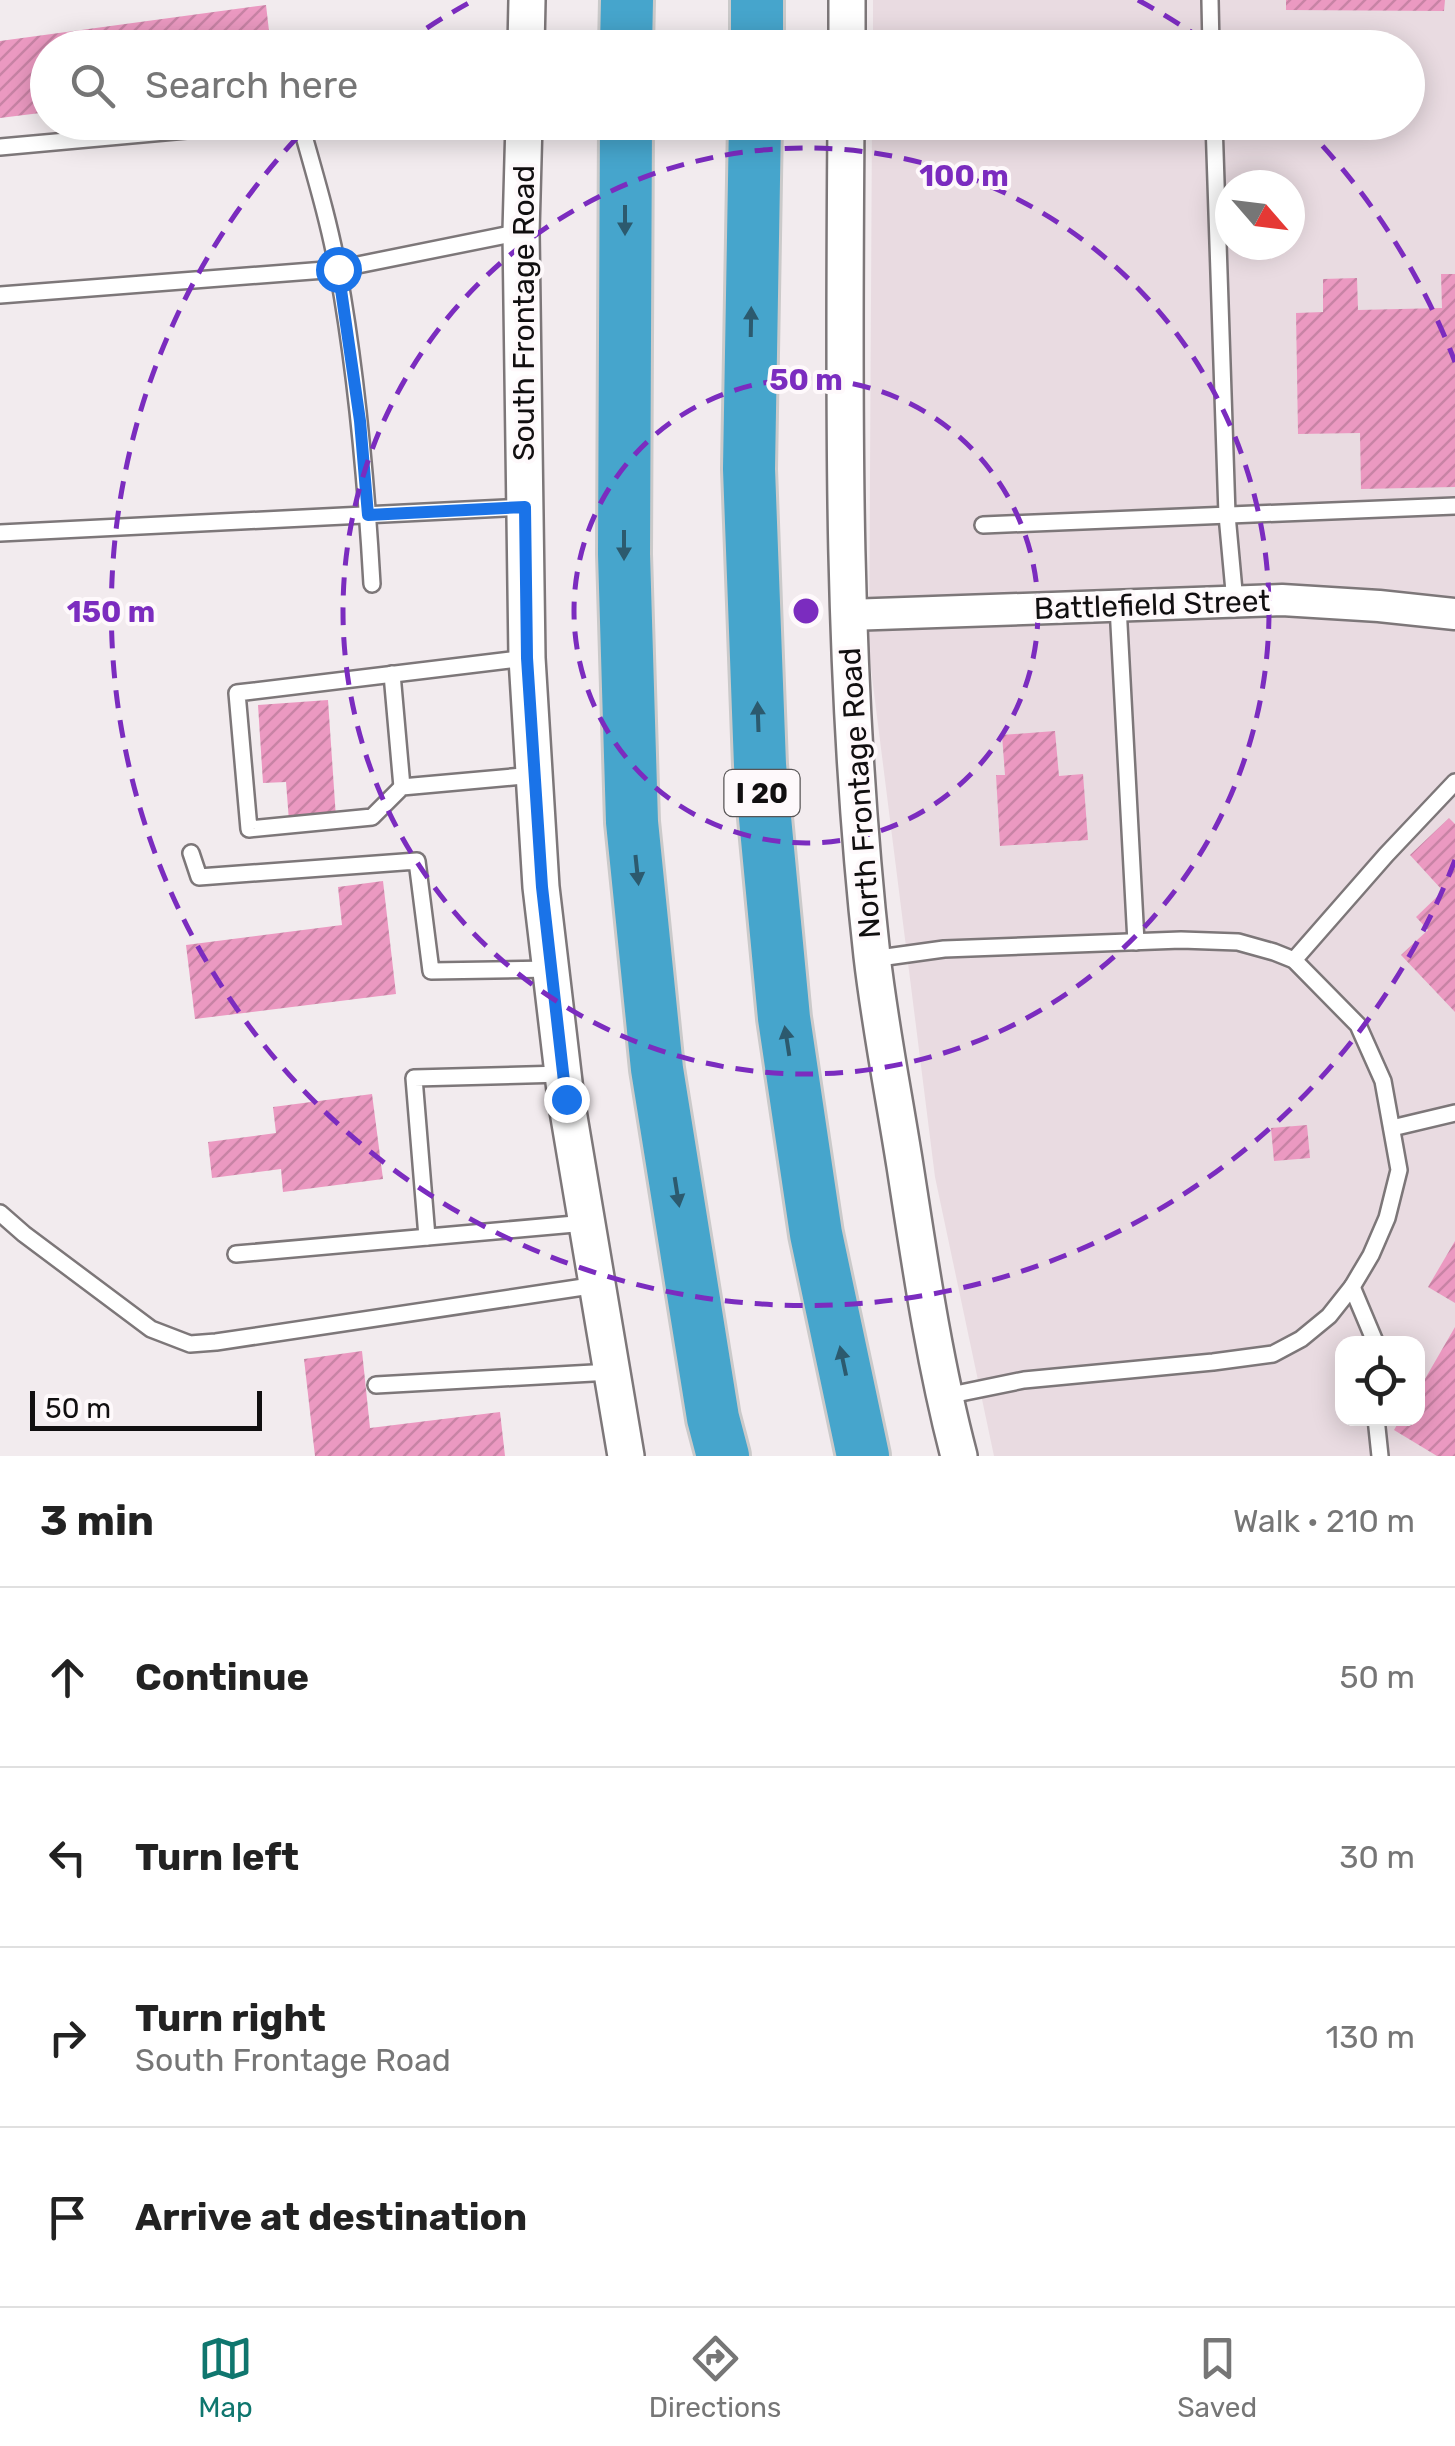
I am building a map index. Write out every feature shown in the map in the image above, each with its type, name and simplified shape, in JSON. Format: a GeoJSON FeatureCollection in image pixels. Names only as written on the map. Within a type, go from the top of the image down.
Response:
{"type":"FeatureCollection","features":[{"type":"Feature","properties":{"kind":"highway"},"geometry":{"type":"LineString","coordinates":[[626,30],[627,0]]}},
{"type":"Feature","properties":{"kind":"highway"},"geometry":{"type":"LineString","coordinates":[[756,30],[757,0]]}},
{"type":"Feature","properties":{"kind":"highway"},"geometry":{"type":"LineString","coordinates":[[626,140],[624,554],[632,822],[657,1069],[713,1418],[723,1456]]}},
{"type":"Feature","properties":{"kind":"highway","name":"I 20"},"geometry":{"type":"LineString","coordinates":[[755,140],[749,469],[760,764],[784,1018],[816,1234],[863,1456]]}},
{"type":"Feature","properties":{"kind":"street"},"geometry":{"type":"LineString","coordinates":[[526,30],[527,0]]}},
{"type":"Feature","properties":{"kind":"street"},"geometry":{"type":"LineString","coordinates":[[847,30],[848,0]]}},
{"type":"Feature","properties":{"kind":"street","name":"South Frontage Road"},"geometry":{"type":"LineString","coordinates":[[524,140],[527,658],[542,887],[563,1074],[626,1456]]}},
{"type":"Feature","properties":{"kind":"street","name":"North Frontage Road"},"geometry":{"type":"LineString","coordinates":[[846,140],[844,428],[848,615],[862,858],[872,959],[944,1396],[960,1456]]}},
{"type":"Feature","properties":{"kind":"street","name":"Battlefield Street"},"geometry":{"type":"LineString","coordinates":[[848,615],[1236,602],[1301,602],[1455,614]]}},
{"type":"Feature","properties":{"kind":"lane"},"geometry":{"type":"LineString","coordinates":[[1210,0],[1211,30]]}},
{"type":"Feature","properties":{"kind":"lane"},"geometry":{"type":"LineString","coordinates":[[0,147],[77,140]]}},
{"type":"Feature","properties":{"kind":"lane"},"geometry":{"type":"LineString","coordinates":[[305,140],[338,269],[360,421],[372,584]]}},
{"type":"Feature","properties":{"kind":"lane"},"geometry":{"type":"LineString","coordinates":[[1215,140],[1227,515],[1236,602]]}},
{"type":"Feature","properties":{"kind":"lane"},"geometry":{"type":"LineString","coordinates":[[0,295],[338,269],[522,232]]}},
{"type":"Feature","properties":{"kind":"lane"},"geometry":{"type":"LineString","coordinates":[[983,525],[1455,506]]}},
{"type":"Feature","properties":{"kind":"lane"},"geometry":{"type":"LineString","coordinates":[[0,534],[525,507]]}},
{"type":"Feature","properties":{"kind":"lane"},"geometry":{"type":"LineString","coordinates":[[1118,606],[1136,942]]}},
{"type":"Feature","properties":{"kind":"lane"},"geometry":{"type":"LineString","coordinates":[[527,658],[237,693],[249,829],[372,817],[402,787],[534,775]]}},
{"type":"Feature","properties":{"kind":"lane"},"geometry":{"type":"LineString","coordinates":[[392,674],[402,787]]}},
{"type":"Feature","properties":{"kind":"lane"},"geometry":{"type":"LineString","coordinates":[[1294,960],[1455,782]]}},
{"type":"Feature","properties":{"kind":"lane"},"geometry":{"type":"LineString","coordinates":[[191,853],[199,878],[417,861],[432,970],[550,969]]}},
{"type":"Feature","properties":{"kind":"lane"},"geometry":{"type":"LineString","coordinates":[[872,959],[944,948],[1238,942],[1294,960],[1358,1025],[1383,1081],[1399,1170],[1387,1218],[1352,1287],[1329,1316],[1302,1339],[1273,1354],[1024,1380],[944,1396]]}},
{"type":"Feature","properties":{"kind":"lane"},"geometry":{"type":"LineString","coordinates":[[427,1238],[414,1078],[563,1074]]}},
{"type":"Feature","properties":{"kind":"lane"},"geometry":{"type":"LineString","coordinates":[[1392,1128],[1455,1113]]}},
{"type":"Feature","properties":{"kind":"lane"},"geometry":{"type":"LineString","coordinates":[[0,1213],[150,1329],[190,1344],[597,1285]]}},
{"type":"Feature","properties":{"kind":"lane"},"geometry":{"type":"LineString","coordinates":[[236,1254],[586,1223]]}},
{"type":"Feature","properties":{"kind":"lane"},"geometry":{"type":"LineString","coordinates":[[1352,1287],[1373,1336]]}},
{"type":"Feature","properties":{"kind":"lane"},"geometry":{"type":"LineString","coordinates":[[376,1385],[611,1372]]}},
{"type":"Feature","properties":{"kind":"lane"},"geometry":{"type":"LineString","coordinates":[[1377,1426],[1380,1456]]}},
{"type":"Feature","properties":{"kind":"shaded area"},"geometry":{"type":"Polygon","coordinates":[[[873,0],[1455,0],[1455,1456],[994,1456],[935,1177],[869,653],[872,140],[1425,140],[1425,30],[873,30],[873,0]]]}},
{"type":"Feature","properties":{"kind":"building"},"geometry":{"type":"Polygon","coordinates":[[[1286,0],[1445,0],[1444,11],[1286,10],[1286,0]]]}},
{"type":"Feature","properties":{"kind":"building"},"geometry":{"type":"Polygon","coordinates":[[[266,5],[269,30],[81,30],[266,5]]]}},
{"type":"Feature","properties":{"kind":"building"},"geometry":{"type":"Polygon","coordinates":[[[30,37],[30,114],[0,118],[0,41],[30,37]]]}},
{"type":"Feature","properties":{"kind":"building"},"geometry":{"type":"Polygon","coordinates":[[[1441,274],[1455,274],[1455,487],[1361,489],[1360,433],[1298,434],[1296,313],[1323,312],[1323,279],[1357,278],[1358,310],[1442,308],[1441,274]]]}},
{"type":"Feature","properties":{"kind":"building"},"geometry":{"type":"Polygon","coordinates":[[[328,700],[336,818],[289,821],[286,782],[263,783],[258,705],[328,700]]]}},
{"type":"Feature","properties":{"kind":"building"},"geometry":{"type":"Polygon","coordinates":[[[1055,731],[1059,776],[1083,774],[1088,840],[1000,846],[996,775],[1005,775],[1002,735],[1055,731]]]}},
{"type":"Feature","properties":{"kind":"building"},"geometry":{"type":"Polygon","coordinates":[[[1449,818],[1455,824],[1455,1012],[1401,955],[1428,930],[1416,917],[1443,891],[1410,855],[1449,818]]]}},
{"type":"Feature","properties":{"kind":"building"},"geometry":{"type":"Polygon","coordinates":[[[383,881],[396,994],[195,1019],[186,945],[342,925],[338,887],[383,881]]]}},
{"type":"Feature","properties":{"kind":"building"},"geometry":{"type":"Polygon","coordinates":[[[372,1094],[383,1179],[283,1192],[281,1169],[212,1178],[208,1142],[276,1133],[273,1107],[372,1094]]]}},
{"type":"Feature","properties":{"kind":"building"},"geometry":{"type":"Polygon","coordinates":[[[1307,1125],[1310,1158],[1274,1161],[1271,1128],[1307,1125]]]}},
{"type":"Feature","properties":{"kind":"building"},"geometry":{"type":"Polygon","coordinates":[[[1455,1241],[1455,1303],[1428,1287],[1455,1241]]]}},
{"type":"Feature","properties":{"kind":"building"},"geometry":{"type":"Polygon","coordinates":[[[1455,1327],[1455,1456],[1437,1456],[1394,1430],[1396,1426],[1425,1426],[1425,1379],[1455,1327]]]}},
{"type":"Feature","properties":{"kind":"building"},"geometry":{"type":"Polygon","coordinates":[[[362,1351],[370,1428],[500,1412],[505,1456],[315,1456],[304,1359],[362,1351]]]}},
{"type":"Feature","properties":{"kind":"route"},"geometry":{"type":"LineString","coordinates":[[338,269],[360,421],[368,515],[525,507],[527,658],[542,887],[566,1099]]}}]}
